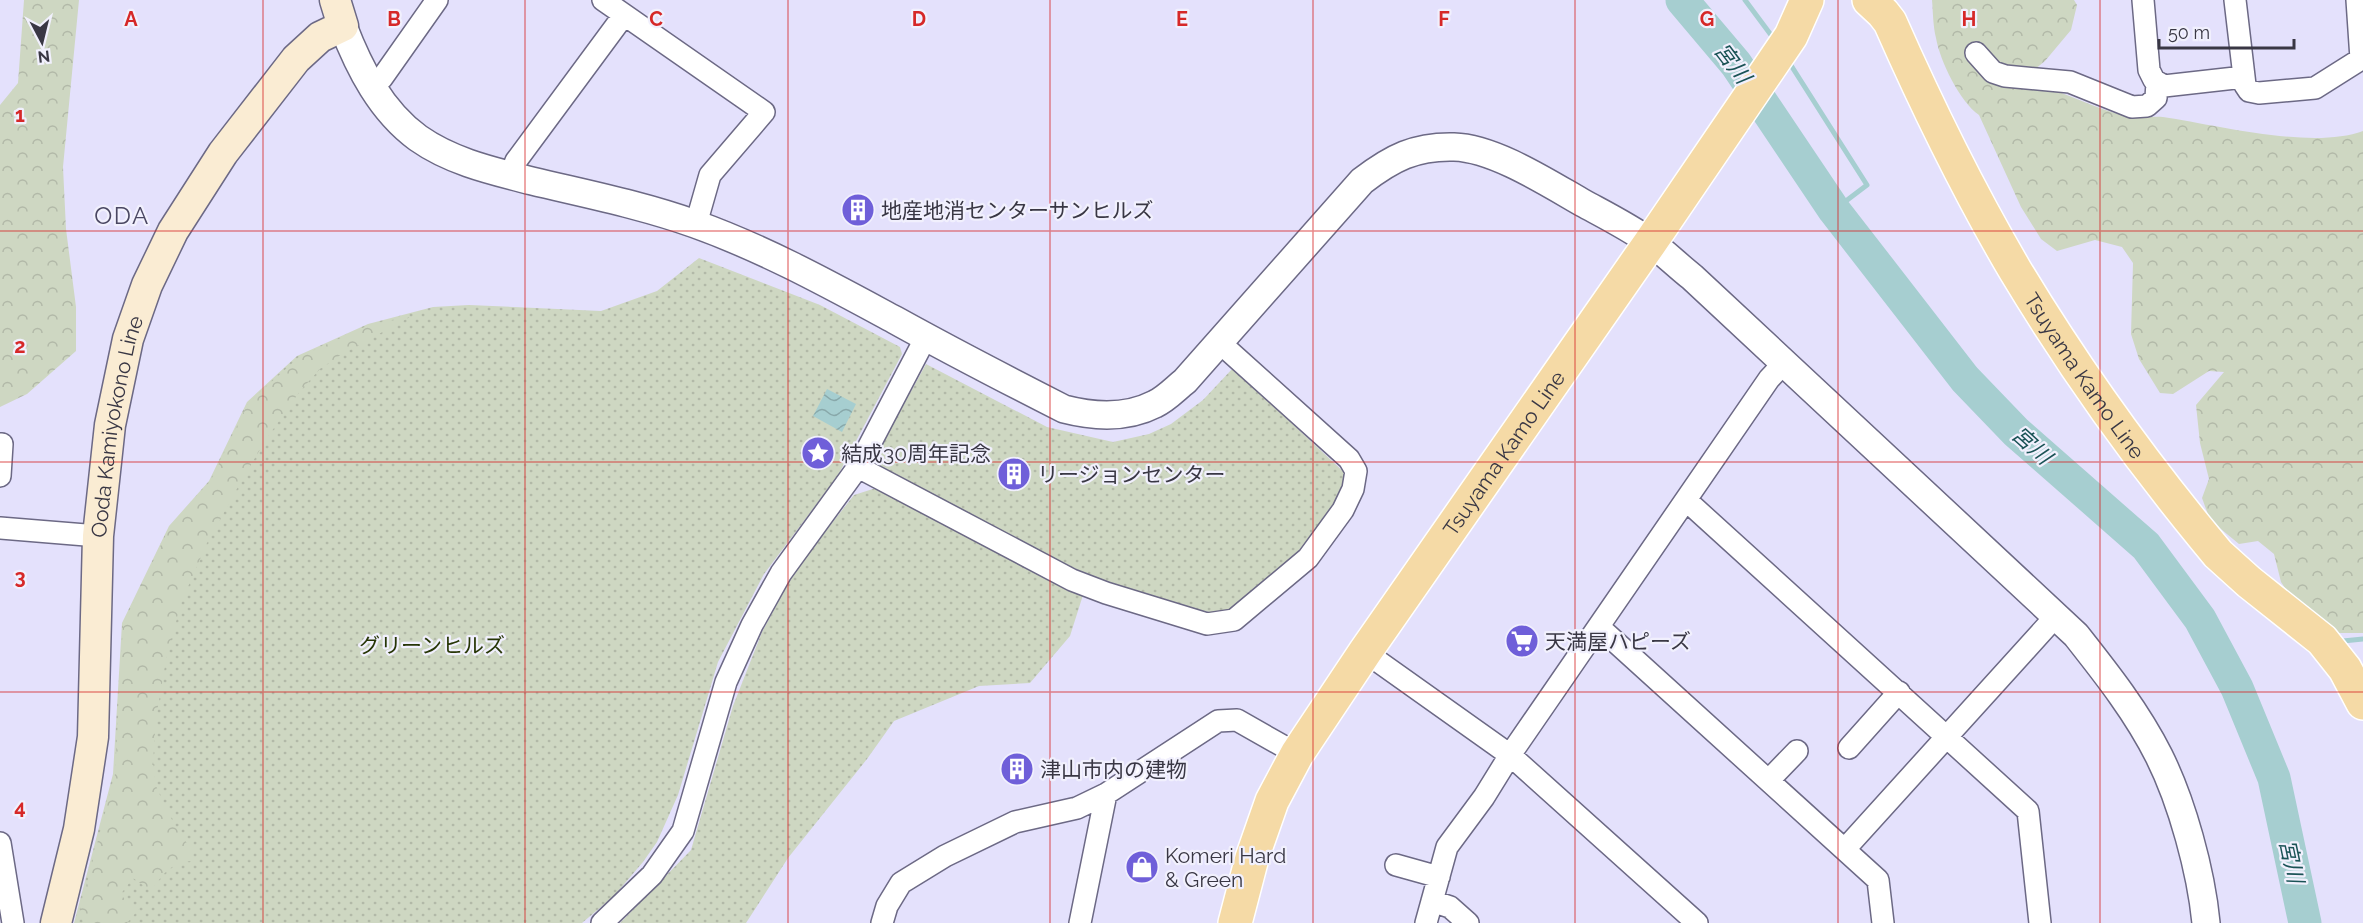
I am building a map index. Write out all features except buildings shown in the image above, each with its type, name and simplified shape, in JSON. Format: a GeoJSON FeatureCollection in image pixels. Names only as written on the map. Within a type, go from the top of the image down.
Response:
{"type":"FeatureCollection","features":[{"type":"Feature","properties":{"kind":"main road","name":"Tsuyama Kamo Line"},"geometry":{"type":"LineString","coordinates":[[1235,923],[1252,858],[1268,813],[1297,754],[1791,36],[1807,0]]}},
{"type":"Feature","properties":{"kind":"main road","name":"Tsuyama Kamo Line"},"geometry":{"type":"LineString","coordinates":[[1869,0],[1890,22],[1958,166],[2016,271],[2108,411],[2186,516],[2218,554],[2249,582],[2322,640],[2345,669],[2363,703]]}},
{"type":"Feature","properties":{"kind":"main road","name":"Ooda Kamiyokono Line"},"geometry":{"type":"LineString","coordinates":[[56,923],[79,829],[93,737],[98,536],[110,425],[128,339],[147,285],[173,231],[223,153],[296,59],[320,37],[339,13]]}},
{"type":"Feature","properties":{"kind":"street"},"geometry":{"type":"LineString","coordinates":[[372,86],[382,78],[437,0]]}},
{"type":"Feature","properties":{"kind":"street"},"geometry":{"type":"LineString","coordinates":[[603,0],[764,112],[710,176],[696,224]]}},
{"type":"Feature","properties":{"kind":"street"},"geometry":{"type":"LineString","coordinates":[[2143,0],[2149,70],[2154,80],[2164,86],[2244,77]]}},
{"type":"Feature","properties":{"kind":"street"},"geometry":{"type":"LineString","coordinates":[[2235,0],[2245,85],[2249,91],[2259,93],[2315,88],[2361,59],[2357,0]]}},
{"type":"Feature","properties":{"kind":"street"},"geometry":{"type":"LineString","coordinates":[[339,13],[353,51],[390,113],[417,137],[442,152],[476,166],[510,176],[666,214],[740,241],[813,276],[1064,409],[1089,415],[1112,416],[1135,412],[1157,404],[1185,381],[1362,181],[1381,166],[1404,154],[1429,148],[1456,147],[1485,153],[1531,174],[1650,243],[1692,277],[2076,635],[2117,687],[2159,756],[2184,818],[2206,923]]}},
{"type":"Feature","properties":{"kind":"street"},"geometry":{"type":"LineString","coordinates":[[510,176],[516,161],[624,15]]}},
{"type":"Feature","properties":{"kind":"street"},"geometry":{"type":"LineString","coordinates":[[1976,53],[1993,72],[2005,76],[2070,82],[2132,107],[2147,106],[2157,98],[2157,82]]}},
{"type":"Feature","properties":{"kind":"street"},"geometry":{"type":"LineString","coordinates":[[602,923],[652,875],[683,831],[726,682],[752,625],[781,573],[858,466],[926,337]]}},
{"type":"Feature","properties":{"kind":"street"},"geometry":{"type":"LineString","coordinates":[[858,466],[1081,583],[1207,624],[1234,620],[1308,558],[1343,510],[1353,489],[1356,471],[1350,459],[1219,342]]}},
{"type":"Feature","properties":{"kind":"street"},"geometry":{"type":"LineString","coordinates":[[1426,923],[1447,847],[1484,797],[1510,755],[1687,501],[1768,379],[1783,364]]}},
{"type":"Feature","properties":{"kind":"street"},"geometry":{"type":"LineString","coordinates":[[0,444],[2,444],[0,476]]}},
{"type":"Feature","properties":{"kind":"street"},"geometry":{"type":"LineString","coordinates":[[1687,501],[2028,810],[2040,923]]}},
{"type":"Feature","properties":{"kind":"street"},"geometry":{"type":"LineString","coordinates":[[0,528],[98,536]]}},
{"type":"Feature","properties":{"kind":"street"},"geometry":{"type":"LineString","coordinates":[[1845,849],[2056,616]]}},
{"type":"Feature","properties":{"kind":"street"},"geometry":{"type":"LineString","coordinates":[[1599,627],[1878,880],[1883,923]]}},
{"type":"Feature","properties":{"kind":"street"},"geometry":{"type":"LineString","coordinates":[[1365,652],[1510,755],[1697,923]]}},
{"type":"Feature","properties":{"kind":"street"},"geometry":{"type":"LineString","coordinates":[[1849,748],[1899,692]]}},
{"type":"Feature","properties":{"kind":"street"},"geometry":{"type":"LineString","coordinates":[[882,923],[887,906],[902,883],[945,856],[1015,822],[1077,808],[1106,794],[1218,721],[1238,720],[1297,754]]}},
{"type":"Feature","properties":{"kind":"street"},"geometry":{"type":"LineString","coordinates":[[1769,780],[1797,751]]}},
{"type":"Feature","properties":{"kind":"street"},"geometry":{"type":"LineString","coordinates":[[1080,923],[1106,794]]}},
{"type":"Feature","properties":{"kind":"street"},"geometry":{"type":"LineString","coordinates":[[0,843],[13,923]]}},
{"type":"Feature","properties":{"kind":"street"},"geometry":{"type":"LineString","coordinates":[[1396,865],[1439,877]]}},
{"type":"Feature","properties":{"kind":"street"},"geometry":{"type":"LineString","coordinates":[[1432,901],[1450,907],[1468,923]]}},
{"type":"Feature","properties":{"kind":"green space"},"geometry":{"type":"Polygon","coordinates":[[[24,0],[79,0],[63,167],[66,229],[76,307],[76,351],[27,394],[0,407],[0,105],[18,83],[24,0]]]}},
{"type":"Feature","properties":{"kind":"green space"},"geometry":{"type":"Polygon","coordinates":[[[1932,0],[2074,0],[2077,5],[2071,30],[2045,61],[2034,70],[2039,85],[2115,113],[2135,117],[2163,117],[2292,137],[2342,136],[2363,131],[2363,633],[2329,633],[2297,606],[2281,582],[2274,554],[2258,541],[2239,544],[2210,520],[2202,498],[2209,479],[2200,443],[2196,405],[2224,372],[2209,371],[2173,394],[2160,393],[2139,359],[2131,334],[2133,263],[2122,247],[2095,240],[2057,251],[2041,239],[2021,207],[1979,115],[1965,101],[1946,69],[1935,33],[1932,0]]]}},
{"type":"Feature","properties":{"kind":"green space","name":"グリーンヒルズ"},"geometry":{"type":"Polygon","coordinates":[[[699,258],[820,305],[900,347],[902,354],[837,477],[764,574],[718,662],[678,795],[657,842],[614,896],[582,923],[74,923],[113,774],[122,623],[169,526],[209,481],[247,402],[297,356],[368,324],[433,307],[469,305],[601,311],[657,291],[699,258]]]}},
{"type":"Feature","properties":{"kind":"green space"},"geometry":{"type":"Polygon","coordinates":[[[410,317],[342,354],[320,369],[300,391],[267,438],[207,543],[181,603],[166,660],[156,718],[153,762],[156,786],[180,834],[193,851],[191,861],[178,864],[168,870],[151,891],[133,878],[120,895],[139,909],[127,923],[84,923],[79,914],[115,774],[123,624],[170,526],[210,482],[248,403],[299,357],[369,325],[410,317]]]}},
{"type":"Feature","properties":{"kind":"green space"},"geometry":{"type":"Polygon","coordinates":[[[926,364],[1047,427],[1113,442],[1149,434],[1171,424],[1203,400],[1233,368],[1348,476],[1334,503],[1303,547],[1231,609],[1213,613],[1104,588],[880,472],[877,453],[926,364]]]}},
{"type":"Feature","properties":{"kind":"green space"},"geometry":{"type":"Polygon","coordinates":[[[876,488],[1083,595],[1070,636],[1030,683],[979,686],[894,721],[867,759],[788,858],[746,923],[620,923],[691,850],[733,706],[762,632],[795,570],[854,495],[876,488]]]}},
{"type":"Feature","properties":{"kind":"water"},"geometry":{"type":"Polygon","coordinates":[[[827,389],[856,404],[842,432],[813,416],[827,389]]]}},
{"type":"Feature","properties":{"kind":"waterway","name":"宮川"},"geometry":{"type":"LineString","coordinates":[[1682,0],[1736,64],[1834,210],[1965,379],[2016,432],[2146,546],[2200,619],[2237,688],[2274,778],[2305,923]]}},
{"type":"Feature","properties":{"kind":"waterway"},"geometry":{"type":"LineString","coordinates":[[1745,0],[1774,39]]}},
{"type":"Feature","properties":{"kind":"waterway"},"geometry":{"type":"LineString","coordinates":[[1787,59],[1867,185],[1834,210]]}},
{"type":"Feature","properties":{"kind":"waterway"},"geometry":{"type":"LineString","coordinates":[[2343,641],[2363,639]]}},
{"type":"Feature","properties":{"kind":"place","name":"地産地消センターサンヒルズ"},"geometry":{"type":"Point","coordinates":[858,210]}},
{"type":"Feature","properties":{"kind":"place","name":"結成30周年記念"},"geometry":{"type":"Point","coordinates":[818,453]}},
{"type":"Feature","properties":{"kind":"place","name":"リージョンセンター"},"geometry":{"type":"Point","coordinates":[1014,474]}},
{"type":"Feature","properties":{"kind":"place","name":"天満屋ハピーズ"},"geometry":{"type":"Point","coordinates":[1522,641]}},
{"type":"Feature","properties":{"kind":"place","name":"津山市内の建物"},"geometry":{"type":"Point","coordinates":[1017,769]}},
{"type":"Feature","properties":{"kind":"place","name":"Komeri Hard & Green"},"geometry":{"type":"Point","coordinates":[1142,867]}},
{"type":"Feature","properties":{"kind":"district","name":"ODA"},"geometry":{"type":"Point","coordinates":[122,215]}}]}
